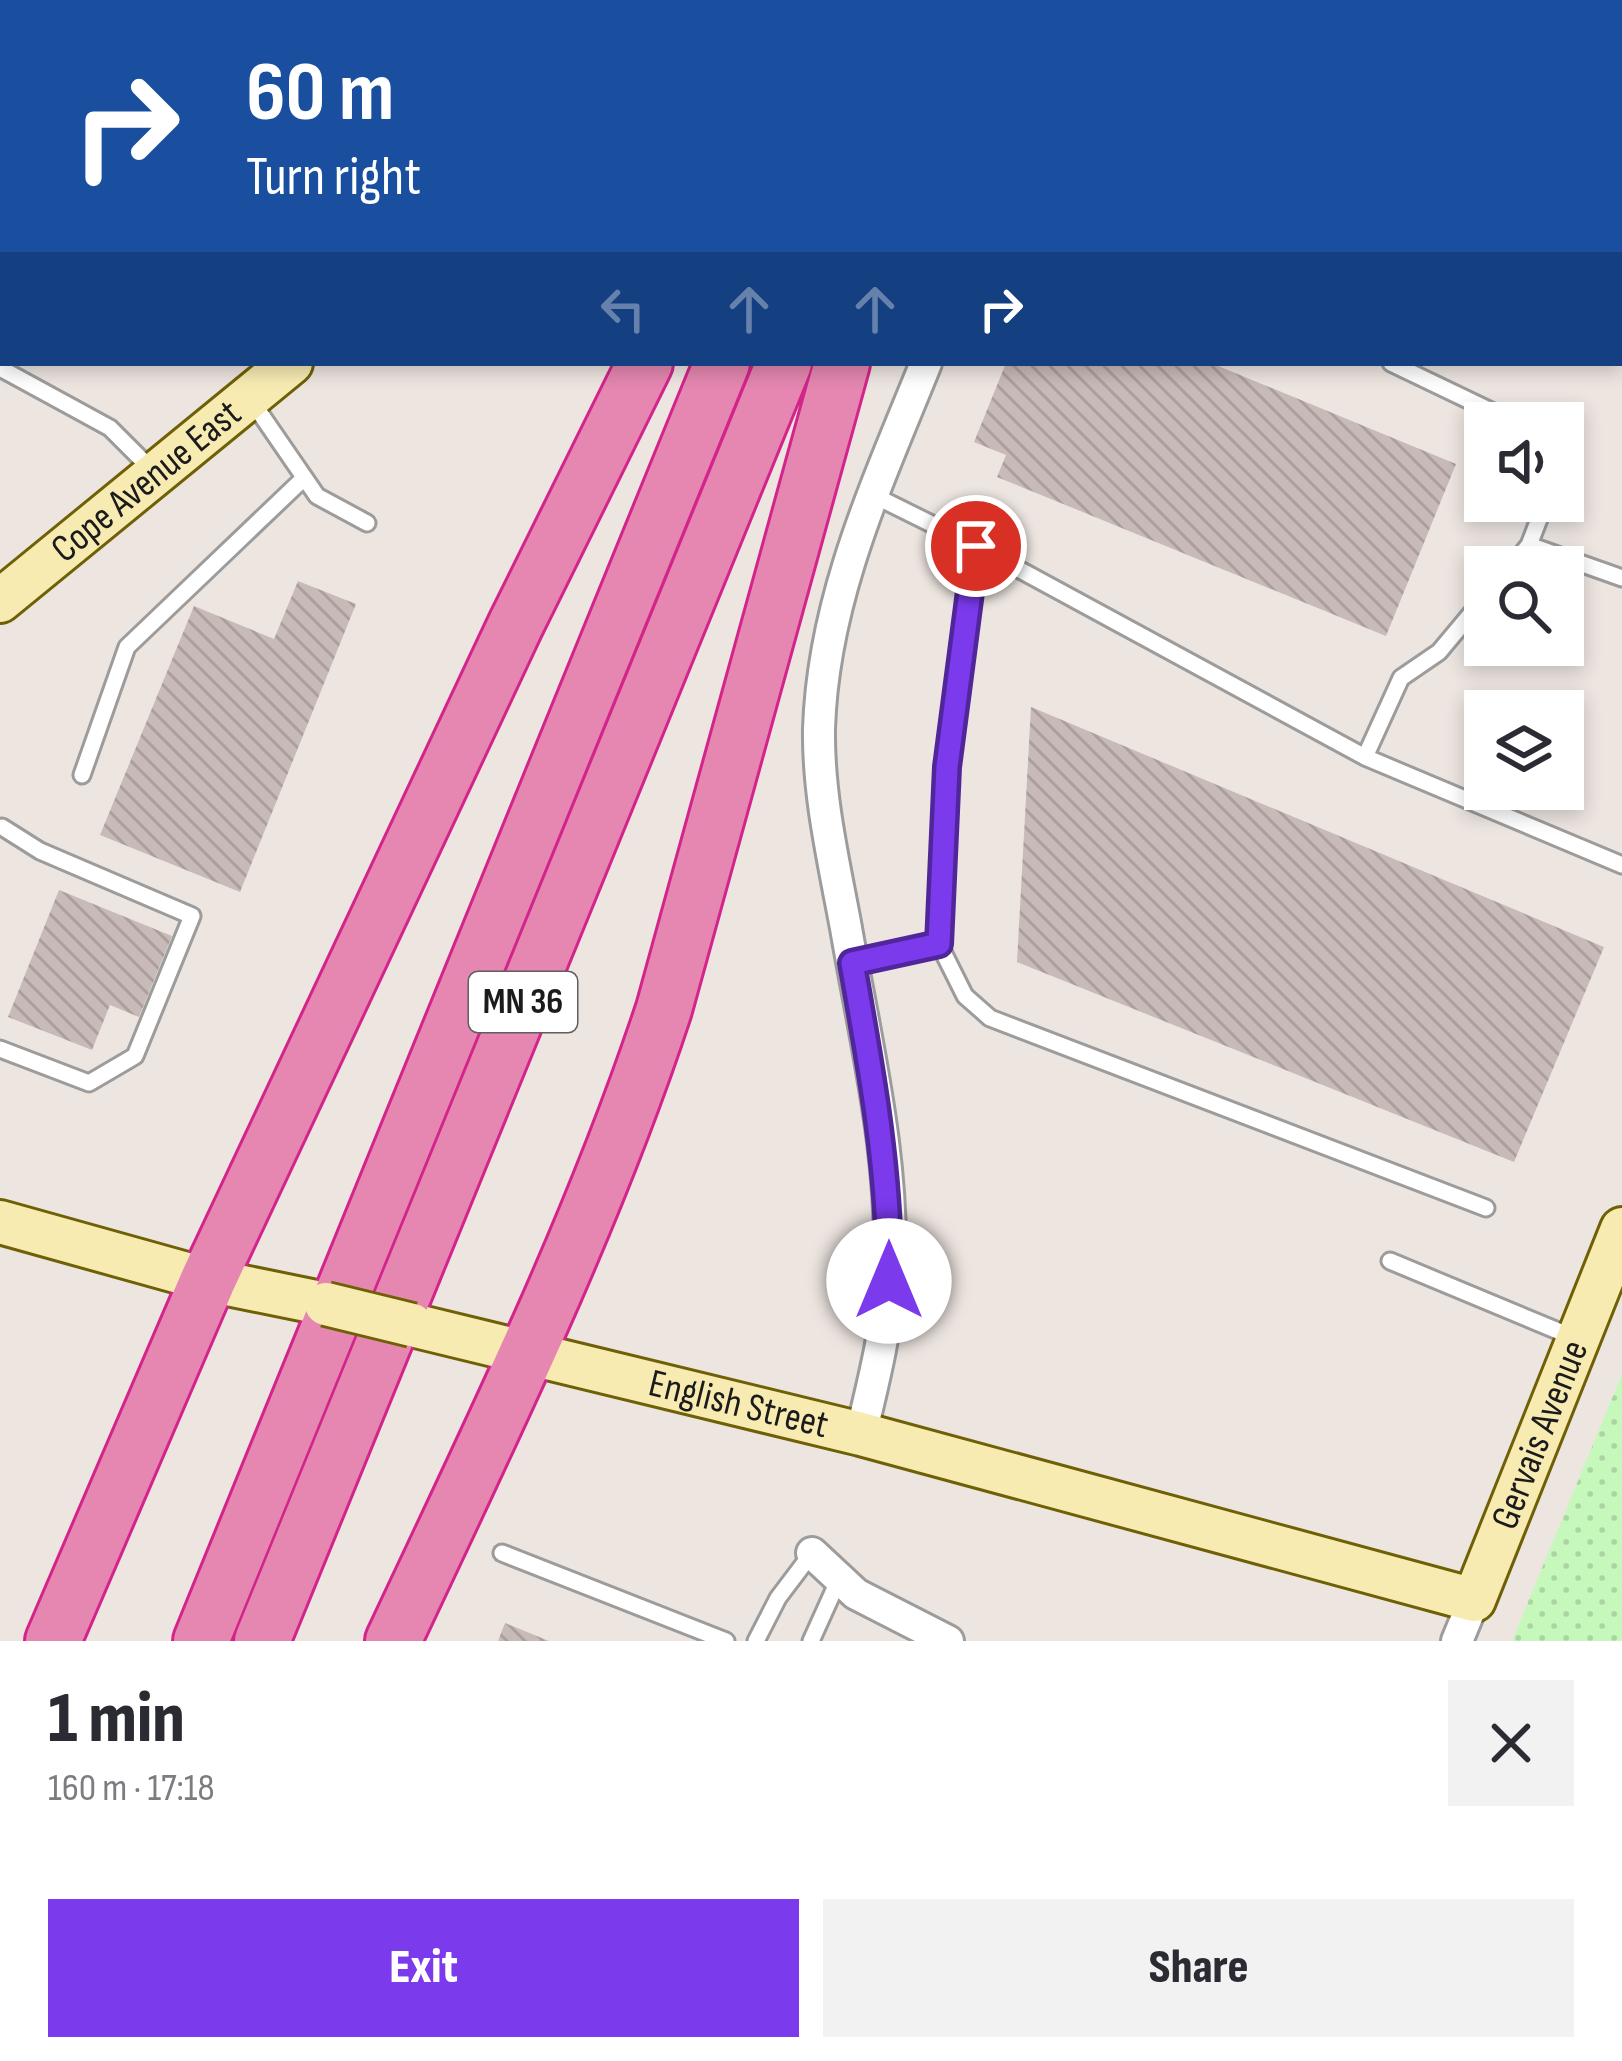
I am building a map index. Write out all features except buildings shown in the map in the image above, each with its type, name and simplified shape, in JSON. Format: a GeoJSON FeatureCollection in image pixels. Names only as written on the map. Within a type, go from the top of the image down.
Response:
{"type":"FeatureCollection","features":[{"type":"Feature","properties":{"kind":"highway"},"geometry":{"type":"LineString","coordinates":[[53,1641],[208,1280],[485,690],[644,366]]}},
{"type":"Feature","properties":{"kind":"highway","name":"MN 36"},"geometry":{"type":"LineString","coordinates":[[201,1641],[721,366]]}},
{"type":"Feature","properties":{"kind":"highway","name":"MN 36"},"geometry":{"type":"LineString","coordinates":[[262,1641],[783,366]]}},
{"type":"Feature","properties":{"kind":"highway"},"geometry":{"type":"LineString","coordinates":[[393,1641],[529,1351],[638,1088],[664,1009],[841,366]]}},
{"type":"Feature","properties":{"kind":"street","name":"Cope Avenue East"},"geometry":{"type":"LineString","coordinates":[[0,601],[287,366]]}},
{"type":"Feature","properties":{"kind":"street"},"geometry":{"type":"LineString","coordinates":[[861,1434],[882,1351],[890,1206],[883,1136],[823,800],[819,730],[825,656],[840,583],[925,366]]}},
{"type":"Feature","properties":{"kind":"street","name":"English Street"},"geometry":{"type":"LineString","coordinates":[[0,1222],[208,1280],[529,1351],[861,1434],[1474,1600]]}},
{"type":"Feature","properties":{"kind":"street","name":"Gervais Avenue"},"geometry":{"type":"LineString","coordinates":[[1457,1641],[1622,1229]]}},
{"type":"Feature","properties":{"kind":"street"},"geometry":{"type":"LineString","coordinates":[[812,1553],[856,1594],[948,1641]]}},
{"type":"Feature","properties":{"kind":"lane"},"geometry":{"type":"LineString","coordinates":[[1397,366],[1472,402]]}},
{"type":"Feature","properties":{"kind":"lane"},"geometry":{"type":"LineString","coordinates":[[0,368],[110,428],[155,473]]}},
{"type":"Feature","properties":{"kind":"lane"},"geometry":{"type":"LineString","coordinates":[[249,398],[317,496],[368,523]]}},
{"type":"Feature","properties":{"kind":"lane"},"geometry":{"type":"LineString","coordinates":[[82,775],[127,647],[304,478]]}},
{"type":"Feature","properties":{"kind":"lane"},"geometry":{"type":"LineString","coordinates":[[873,495],[1366,757],[1622,865]]}},
{"type":"Feature","properties":{"kind":"lane"},"geometry":{"type":"LineString","coordinates":[[1538,522],[1529,545],[1622,578]]}},
{"type":"Feature","properties":{"kind":"lane"},"geometry":{"type":"LineString","coordinates":[[976,546],[947,767],[939,944],[965,996],[991,1018],[1486,1208]]}},
{"type":"Feature","properties":{"kind":"lane"},"geometry":{"type":"LineString","coordinates":[[1366,757],[1401,678],[1439,652],[1464,623]]}},
{"type":"Feature","properties":{"kind":"lane"},"geometry":{"type":"LineString","coordinates":[[0,1049],[89,1083],[135,1056],[192,916],[40,851],[1,828]]}},
{"type":"Feature","properties":{"kind":"lane"},"geometry":{"type":"LineString","coordinates":[[852,963],[939,944]]}},
{"type":"Feature","properties":{"kind":"lane"},"geometry":{"type":"LineString","coordinates":[[1390,1262],[1578,1339]]}},
{"type":"Feature","properties":{"kind":"lane"},"geometry":{"type":"LineString","coordinates":[[502,1553],[726,1641]]}},
{"type":"Feature","properties":{"kind":"lane"},"geometry":{"type":"LineString","coordinates":[[756,1641],[778,1598],[812,1553]]}},
{"type":"Feature","properties":{"kind":"lane"},"geometry":{"type":"LineString","coordinates":[[811,1641],[839,1579]]}},
{"type":"Feature","properties":{"kind":"green space"},"geometry":{"type":"Polygon","coordinates":[[[1622,1374],[1622,1641],[1512,1641],[1622,1374]]]}},
{"type":"Feature","properties":{"kind":"route"},"geometry":{"type":"LineString","coordinates":[[889,1281],[890,1206],[883,1136],[852,963],[939,944],[947,767],[976,546]]}}]}
